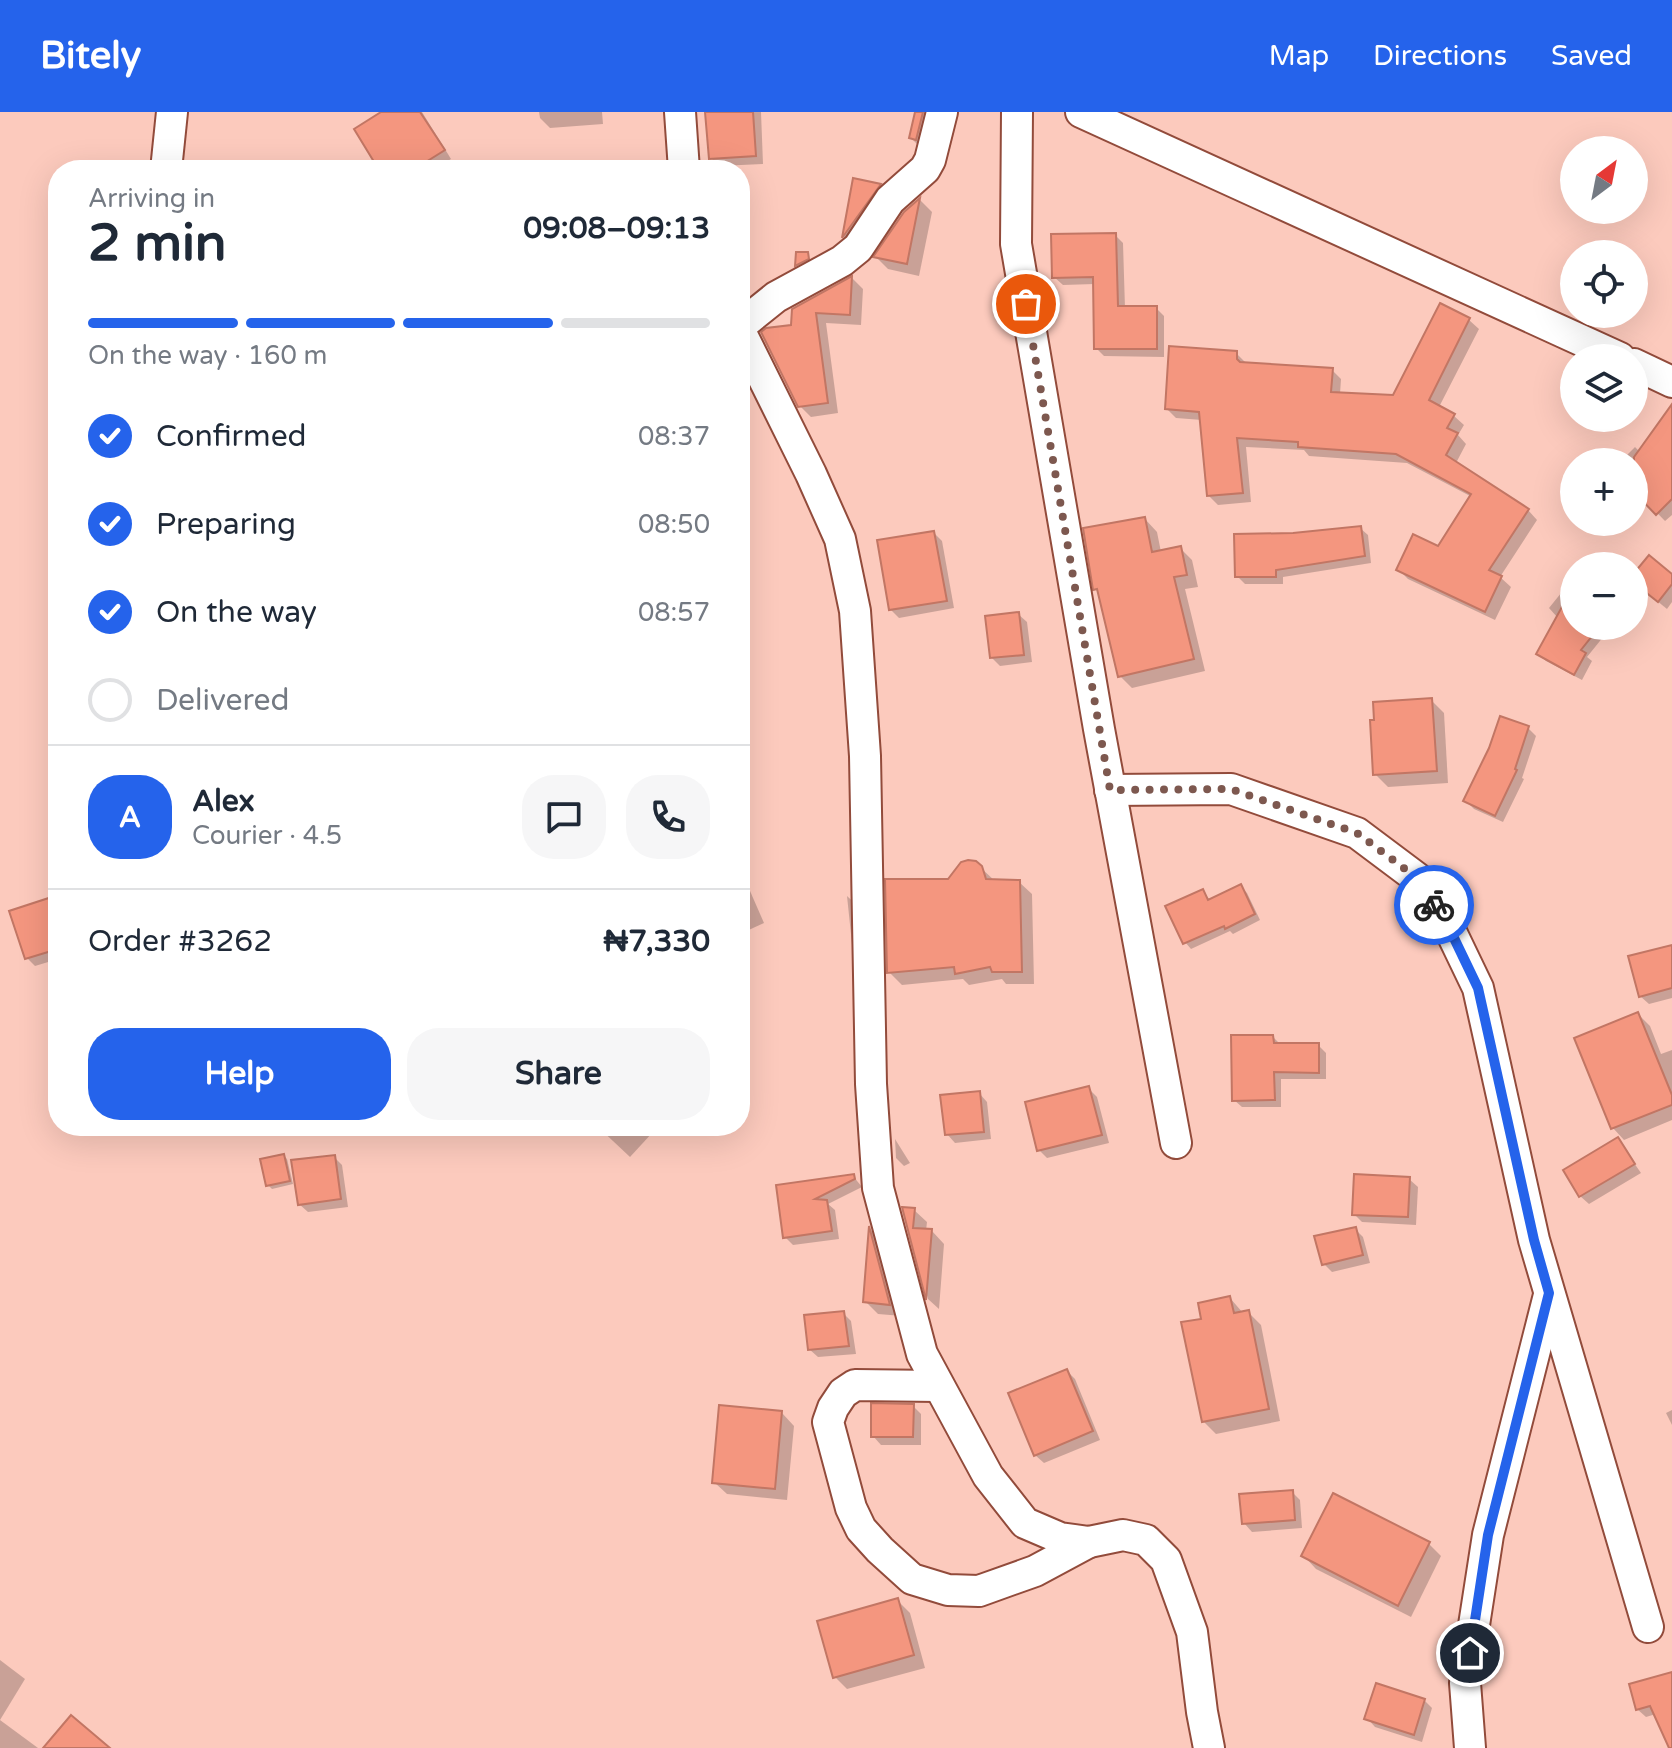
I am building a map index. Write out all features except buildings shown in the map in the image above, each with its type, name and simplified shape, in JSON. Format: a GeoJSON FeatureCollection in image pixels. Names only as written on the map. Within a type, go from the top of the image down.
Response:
{"type":"FeatureCollection","features":[{"type":"Feature","properties":{"kind":"street"},"geometry":{"type":"LineString","coordinates":[[167,160],[172,112]]}},
{"type":"Feature","properties":{"kind":"street"},"geometry":{"type":"LineString","coordinates":[[680,112],[683,160]]}},
{"type":"Feature","properties":{"kind":"street"},"geometry":{"type":"LineString","coordinates":[[750,320],[776,297],[842,261],[858,248],[890,200],[925,169],[942,112]]}},
{"type":"Feature","properties":{"kind":"street"},"geometry":{"type":"LineString","coordinates":[[1017,112],[1016,244],[1110,790],[1176,1143]]}},
{"type":"Feature","properties":{"kind":"street"},"geometry":{"type":"LineString","coordinates":[[1081,112],[1589,344]]}},
{"type":"Feature","properties":{"kind":"street"},"geometry":{"type":"LineString","coordinates":[[750,349],[840,539],[855,611],[865,756],[871,1084],[878,1188],[922,1354],[988,1476],[1025,1523],[1051,1535],[1089,1542]]}},
{"type":"Feature","properties":{"kind":"street"},"geometry":{"type":"LineString","coordinates":[[1648,369],[1671,378]]}},
{"type":"Feature","properties":{"kind":"street"},"geometry":{"type":"LineString","coordinates":[[1110,790],[1231,789],[1357,833],[1417,878],[1453,936],[1478,988],[1534,1240],[1648,1627]]}},
{"type":"Feature","properties":{"kind":"street"},"geometry":{"type":"LineString","coordinates":[[1470,1748],[1465,1683],[1488,1535],[1549,1293]]}},
{"type":"Feature","properties":{"kind":"street"},"geometry":{"type":"LineString","coordinates":[[938,1386],[855,1385],[843,1393],[833,1408],[828,1422],[851,1508],[861,1529],[912,1579],[948,1590],[979,1591],[1035,1571],[1089,1542],[1123,1535],[1146,1540],[1166,1560],[1192,1632],[1209,1748]]}},
{"type":"Feature","properties":{"kind":"way so far"},"geometry":{"type":"LineString","coordinates":[[1026,304],[1110,790],[1231,789],[1357,833],[1417,878],[1434,905]]}},
{"type":"Feature","properties":{"kind":"route"},"geometry":{"type":"LineString","coordinates":[[1434,905],[1478,988],[1534,1240],[1549,1293],[1488,1535],[1470,1653]]}}]}
